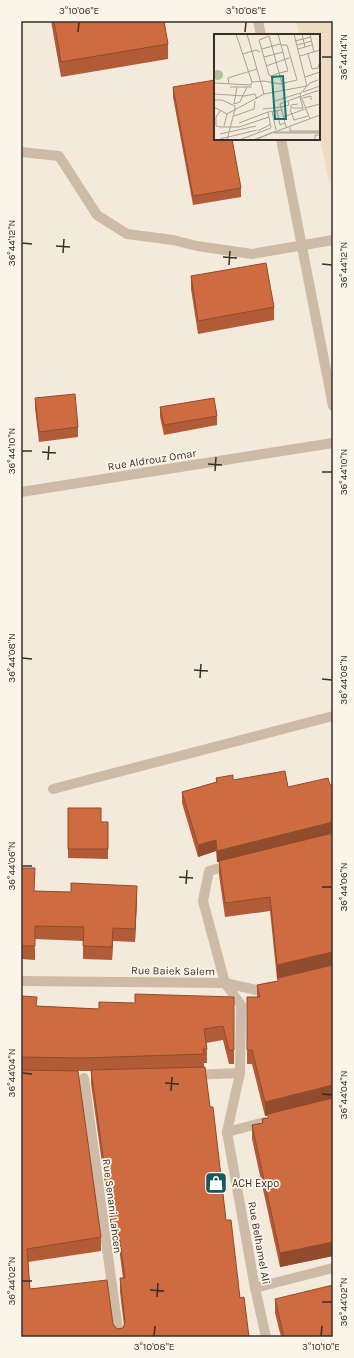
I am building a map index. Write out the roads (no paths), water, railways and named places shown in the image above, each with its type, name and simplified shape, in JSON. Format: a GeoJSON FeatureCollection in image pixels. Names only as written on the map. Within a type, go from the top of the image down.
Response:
{"type":"FeatureCollection","features":[{"type":"Feature","properties":{"kind":"street"},"geometry":{"type":"LineString","coordinates":[[258,21],[261,34]]}},
{"type":"Feature","properties":{"kind":"street"},"geometry":{"type":"LineString","coordinates":[[281,140],[333,406]]}},
{"type":"Feature","properties":{"kind":"street"},"geometry":{"type":"LineString","coordinates":[[21,152],[59,156],[97,215],[127,234],[173,240],[197,246],[252,254],[333,240]]}},
{"type":"Feature","properties":{"kind":"street","name":"Rue Aldrouz Omar"},"geometry":{"type":"LineString","coordinates":[[21,492],[333,443]]}},
{"type":"Feature","properties":{"kind":"street"},"geometry":{"type":"LineString","coordinates":[[53,789],[333,716]]}},
{"type":"Feature","properties":{"kind":"street","name":"Rue Baiek Salem"},"geometry":{"type":"LineString","coordinates":[[21,981],[225,983],[203,902],[209,871],[240,863]]}},
{"type":"Feature","properties":{"kind":"street"},"geometry":{"type":"LineString","coordinates":[[225,983],[258,990],[280,985]]}},
{"type":"Feature","properties":{"kind":"street","name":"Rue Belhamel Ali"},"geometry":{"type":"LineString","coordinates":[[225,983],[241,1005],[240,1073],[227,1132],[255,1288],[266,1337]]}},
{"type":"Feature","properties":{"kind":"street"},"geometry":{"type":"LineString","coordinates":[[185,1075],[240,1073]]}},
{"type":"Feature","properties":{"kind":"street","name":"Rue Senani Lahcen"},"geometry":{"type":"LineString","coordinates":[[84,1078],[118,1337]]}},
{"type":"Feature","properties":{"kind":"street"},"geometry":{"type":"LineString","coordinates":[[227,1132],[272,1120]]}},
{"type":"Feature","properties":{"kind":"street"},"geometry":{"type":"LineString","coordinates":[[255,1288],[333,1268]]}},
{"type":"Feature","properties":{"kind":"place","name":"ACH Expo"},"geometry":{"type":"Point","coordinates":[216,1183]}}]}
